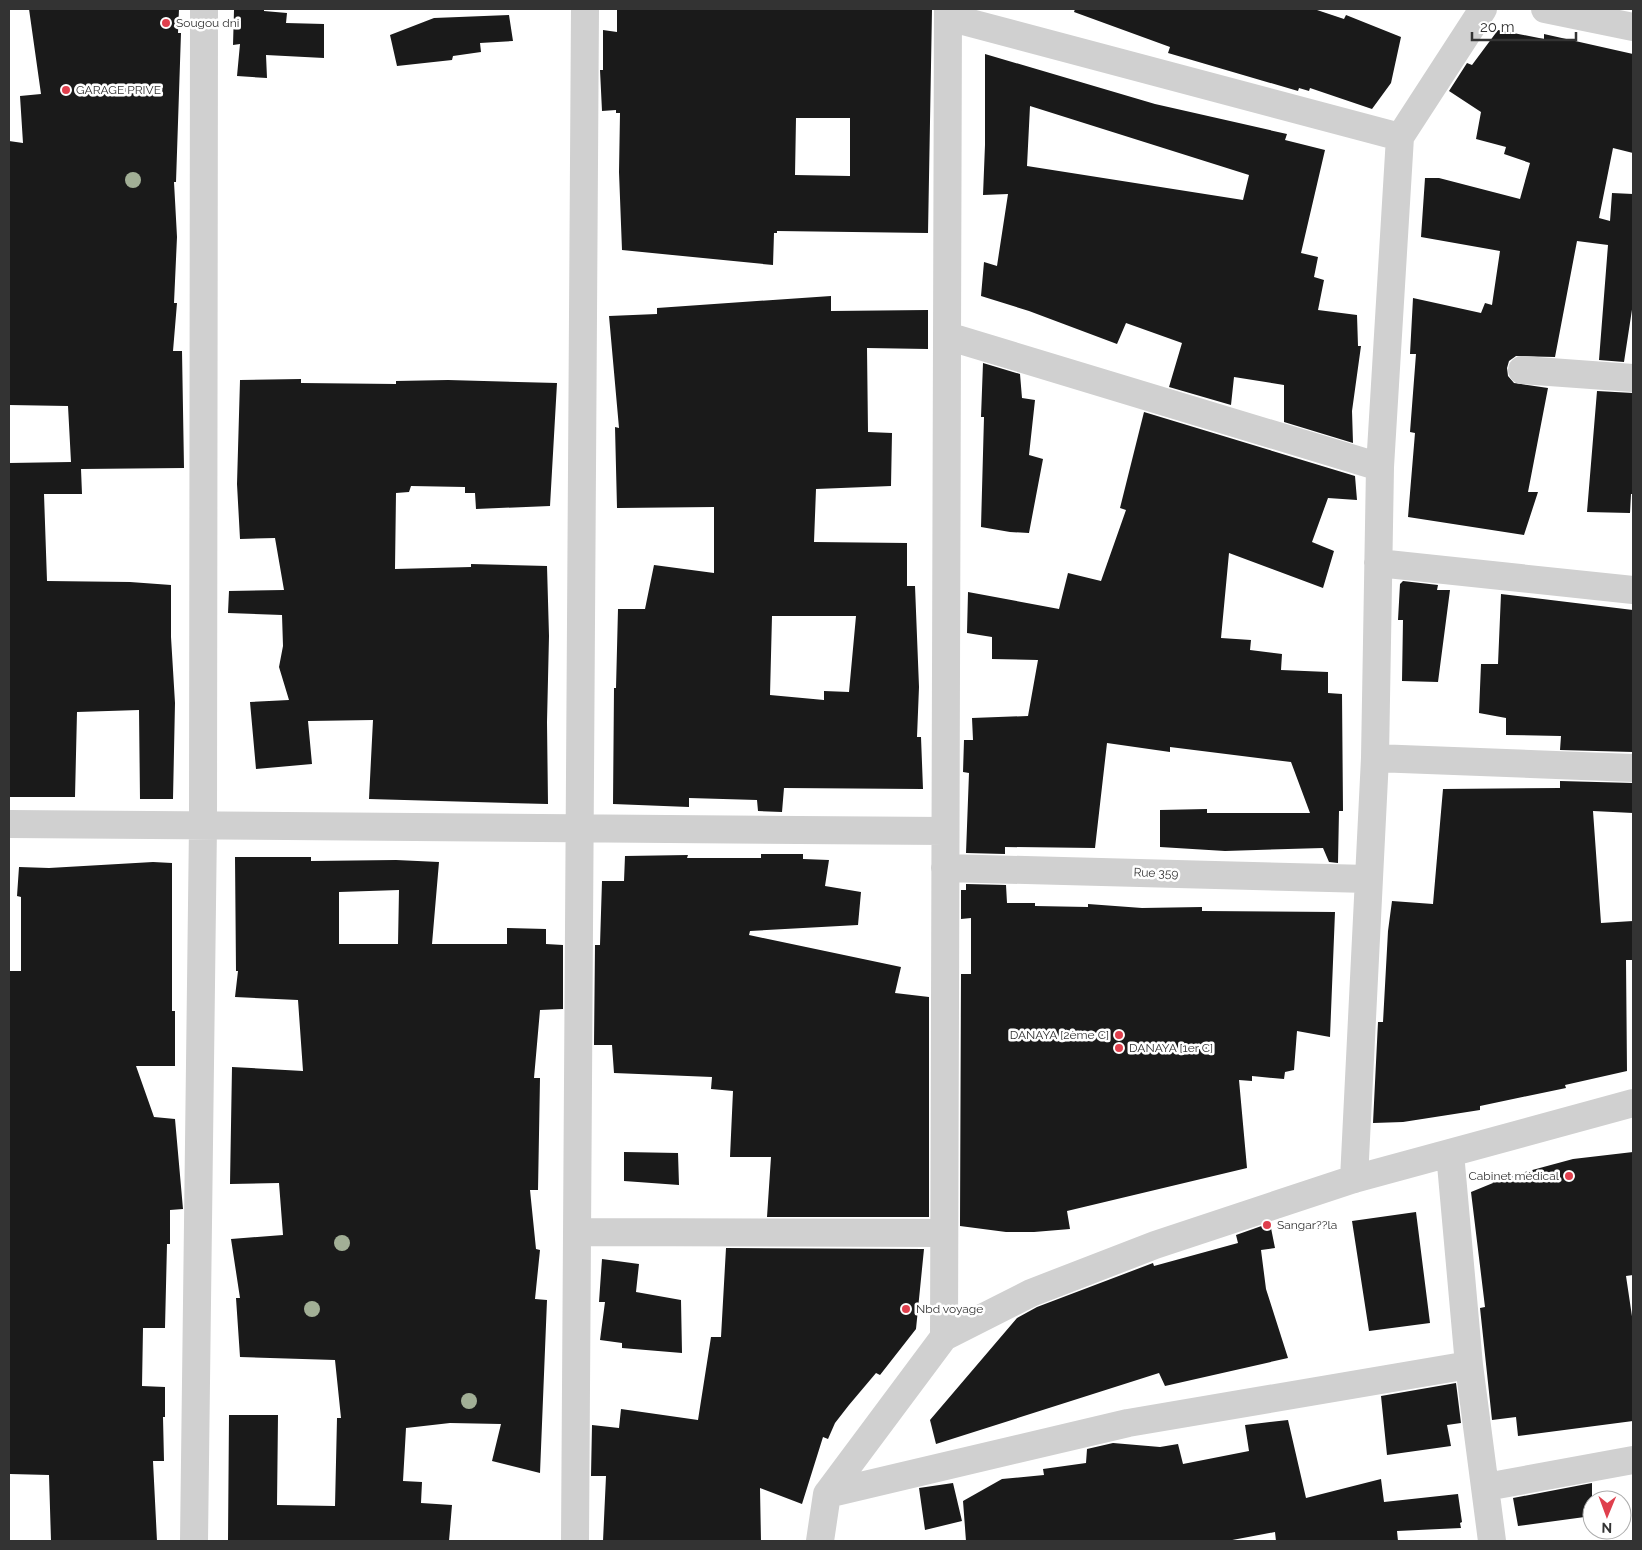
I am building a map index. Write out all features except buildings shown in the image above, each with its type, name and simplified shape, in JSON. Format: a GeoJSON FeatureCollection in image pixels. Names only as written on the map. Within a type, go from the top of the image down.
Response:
{"type":"FeatureCollection","features":[{"type":"Feature","properties":{"kind":"street"},"geometry":{"type":"LineString","coordinates":[[194,1541],[203,825],[204,9]]}},
{"type":"Feature","properties":{"kind":"street"},"geometry":{"type":"LineString","coordinates":[[575,1541],[585,9]]}},
{"type":"Feature","properties":{"kind":"street"},"geometry":{"type":"LineString","coordinates":[[1354,1179],[1375,758],[1380,467],[1400,138],[1483,9]]}},
{"type":"Feature","properties":{"kind":"street"},"geometry":{"type":"LineString","coordinates":[[1545,9],[1633,27]]}},
{"type":"Feature","properties":{"kind":"street"},"geometry":{"type":"LineString","coordinates":[[944,1337],[948,13],[1400,138]]}},
{"type":"Feature","properties":{"kind":"street"},"geometry":{"type":"LineString","coordinates":[[947,336],[1380,467]]}},
{"type":"Feature","properties":{"kind":"street"},"geometry":{"type":"LineString","coordinates":[[1522,370],[1633,378]]}},
{"type":"Feature","properties":{"kind":"street"},"geometry":{"type":"LineString","coordinates":[[1378,563],[1633,590]]}},
{"type":"Feature","properties":{"kind":"street"},"geometry":{"type":"LineString","coordinates":[[1375,758],[1633,768]]}},
{"type":"Feature","properties":{"kind":"street"},"geometry":{"type":"LineString","coordinates":[[9,824],[946,831]]}},
{"type":"Feature","properties":{"kind":"street","name":"Rue 359"},"geometry":{"type":"LineString","coordinates":[[945,868],[1368,879]]}},
{"type":"Feature","properties":{"kind":"street"},"geometry":{"type":"LineString","coordinates":[[820,1541],[827,1494],[944,1337],[1040,1290],[1155,1245],[1354,1179],[1633,1103]]}},
{"type":"Feature","properties":{"kind":"street"},"geometry":{"type":"LineString","coordinates":[[1450,1153],[1469,1365],[1492,1541]]}},
{"type":"Feature","properties":{"kind":"street"},"geometry":{"type":"LineString","coordinates":[[577,1232],[944,1232]]}},
{"type":"Feature","properties":{"kind":"street"},"geometry":{"type":"LineString","coordinates":[[827,1494],[1128,1423],[1469,1365]]}},
{"type":"Feature","properties":{"kind":"street"},"geometry":{"type":"LineString","coordinates":[[1486,1487],[1633,1460]]}},
{"type":"Feature","properties":{"kind":"place","name":"Sougou dni"},"geometry":{"type":"Point","coordinates":[166,23]}},
{"type":"Feature","properties":{"kind":"place","name":"GARAGE PRIVE"},"geometry":{"type":"Point","coordinates":[66,90]}},
{"type":"Feature","properties":{"kind":"place","name":"DANAYA [2ème C]"},"geometry":{"type":"Point","coordinates":[1119,1035]}},
{"type":"Feature","properties":{"kind":"place","name":"DANAYA [1er C]"},"geometry":{"type":"Point","coordinates":[1119,1048]}},
{"type":"Feature","properties":{"kind":"place","name":"Cabinet médical"},"geometry":{"type":"Point","coordinates":[1569,1176]}},
{"type":"Feature","properties":{"kind":"place","name":"Sangar??la"},"geometry":{"type":"Point","coordinates":[1267,1225]}},
{"type":"Feature","properties":{"kind":"place","name":"Nbd voyage"},"geometry":{"type":"Point","coordinates":[906,1309]}}]}
